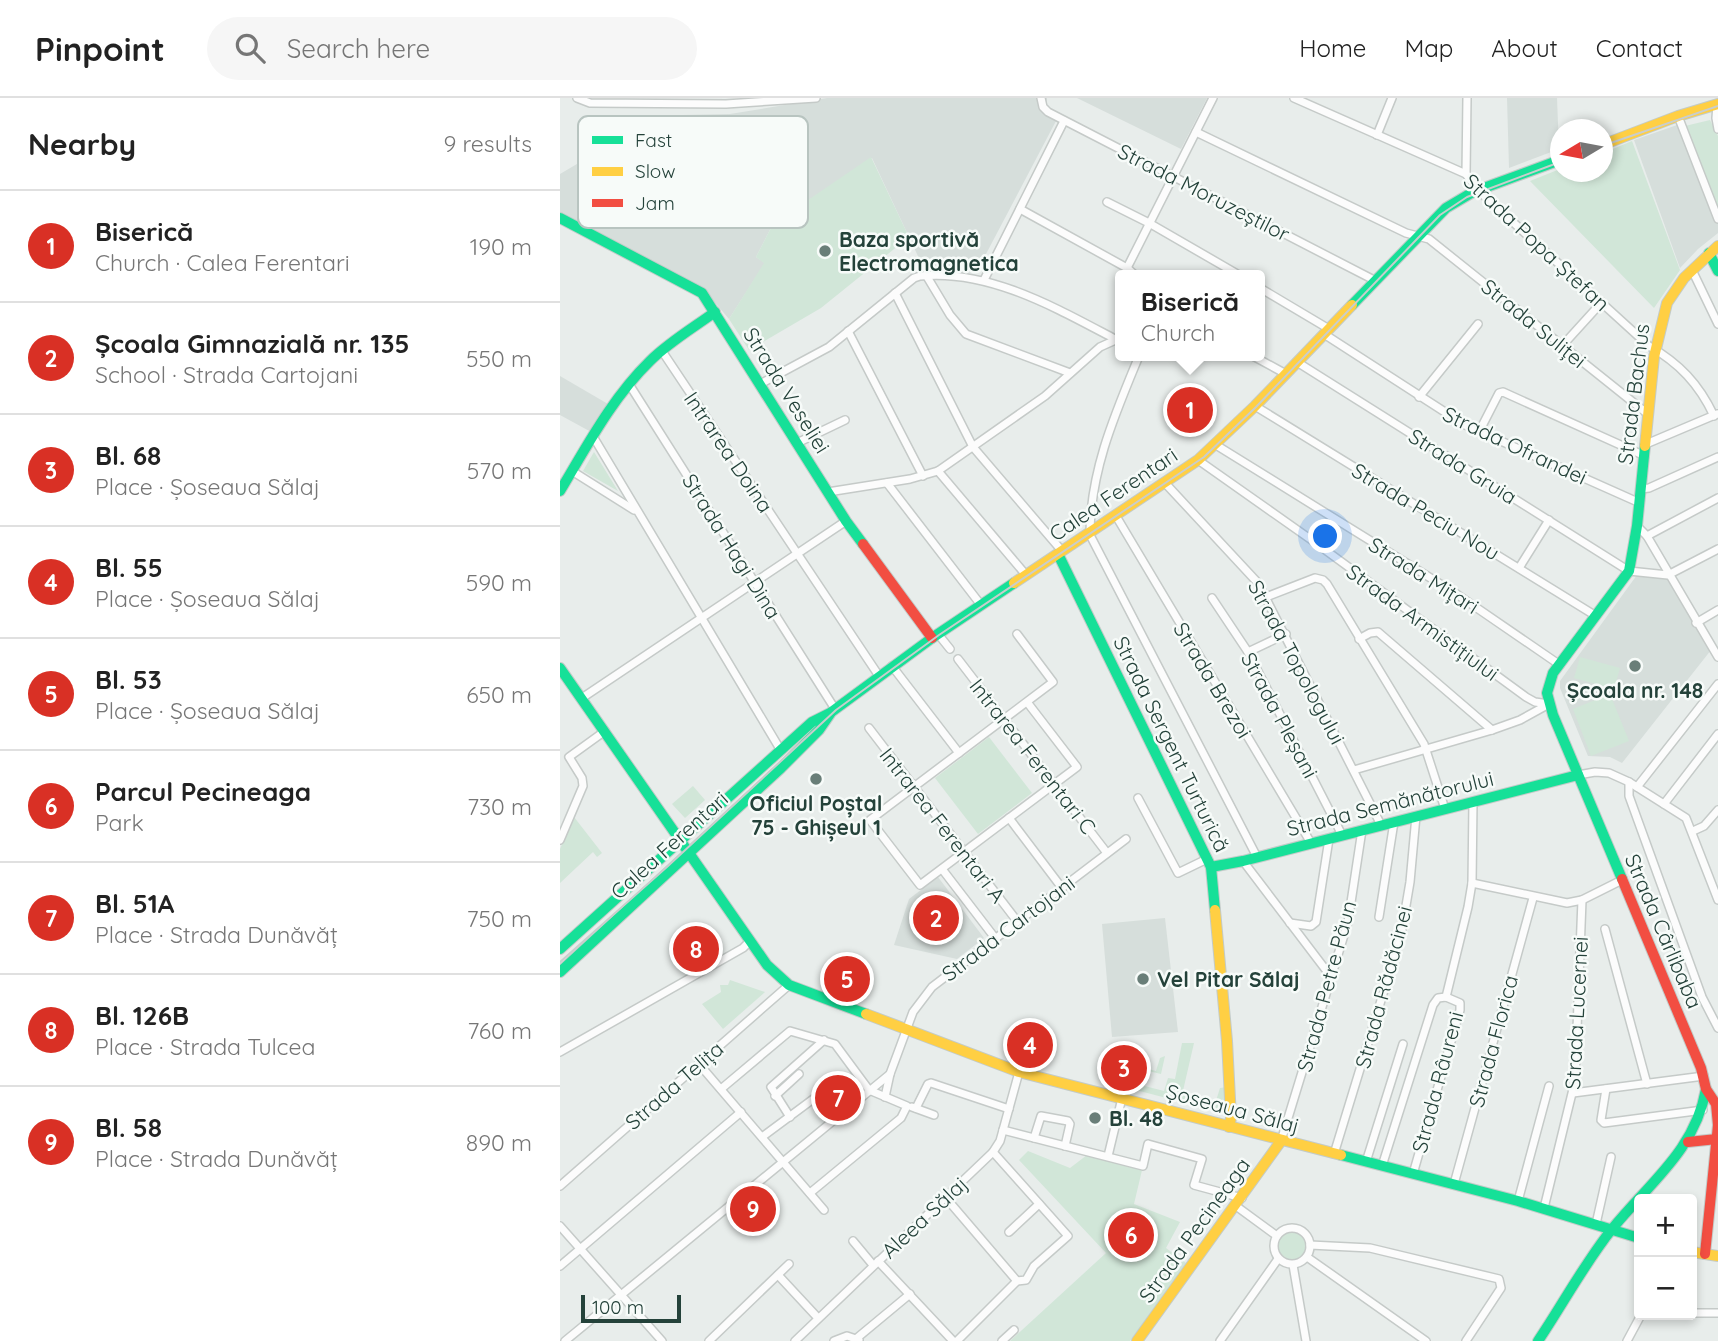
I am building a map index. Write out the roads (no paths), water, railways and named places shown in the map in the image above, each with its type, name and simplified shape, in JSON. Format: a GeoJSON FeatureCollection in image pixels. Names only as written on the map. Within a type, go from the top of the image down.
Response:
{"type":"FeatureCollection","features":[{"type":"Feature","properties":{"kind":"street"},"geometry":{"type":"LineString","coordinates":[[577,98],[590,103],[726,104],[816,98]]}},
{"type":"Feature","properties":{"kind":"street"},"geometry":{"type":"LineString","coordinates":[[716,98],[726,104]]}},
{"type":"Feature","properties":{"kind":"street","name":"Strada Moruzeștilor"},"geometry":{"type":"LineString","coordinates":[[1041,98],[1045,110],[1064,121],[1374,280]]}},
{"type":"Feature","properties":{"kind":"street"},"geometry":{"type":"LineString","coordinates":[[1127,268],[1213,98]]}},
{"type":"Feature","properties":{"kind":"street","name":"Strada Popa Ștefan"},"geometry":{"type":"LineString","coordinates":[[1294,98],[1466,174],[1478,190],[1602,302],[1656,350],[1686,372],[1716,415]]}},
{"type":"Feature","properties":{"kind":"street"},"geometry":{"type":"LineString","coordinates":[[1377,135],[1392,98]]}},
{"type":"Feature","properties":{"kind":"street"},"geometry":{"type":"LineString","coordinates":[[1466,174],[1468,98]]}},
{"type":"Feature","properties":{"kind":"street"},"geometry":{"type":"LineString","coordinates":[[1613,141],[1718,102],[1718,129]]}},
{"type":"Feature","properties":{"kind":"street"},"geometry":{"type":"LineString","coordinates":[[1678,116],[1718,219]]}},
{"type":"Feature","properties":{"kind":"street"},"geometry":{"type":"LineString","coordinates":[[984,280],[1064,121]]}},
{"type":"Feature","properties":{"kind":"street","name":"Strada Suliței"},"geometry":{"type":"LineString","coordinates":[[1196,132],[1406,233],[1429,239],[1648,415]]}},
{"type":"Feature","properties":{"kind":"street","name":"Calea Ferentari"},"geometry":{"type":"LineString","coordinates":[[560,972],[780,749],[812,723],[833,711],[935,636],[1198,460],[1255,406],[1446,208],[1478,190],[1550,164]]}},
{"type":"Feature","properties":{"kind":"street"},"geometry":{"type":"LineString","coordinates":[[1107,202],[1230,270]]}},
{"type":"Feature","properties":{"kind":"street"},"geometry":{"type":"LineString","coordinates":[[1020,209],[1130,270]]}},
{"type":"Feature","properties":{"kind":"street","name":"Strada Veseliei"},"geometry":{"type":"LineString","coordinates":[[560,218],[578,228]]}},
{"type":"Feature","properties":{"kind":"street","name":"Strada Veseliei"},"geometry":{"type":"LineString","coordinates":[[579,228],[700,292],[846,521],[935,636]]}},
{"type":"Feature","properties":{"kind":"street"},"geometry":{"type":"LineString","coordinates":[[1714,249],[1718,271]]}},
{"type":"Feature","properties":{"kind":"street","name":"Strada Bachus"},"geometry":{"type":"LineString","coordinates":[[1629,571],[1636,538],[1656,350],[1667,303],[1675,289],[1714,249]]}},
{"type":"Feature","properties":{"kind":"street"},"geometry":{"type":"LineString","coordinates":[[1692,270],[1718,324]]}},
{"type":"Feature","properties":{"kind":"street"},"geometry":{"type":"LineString","coordinates":[[926,275],[950,315],[966,334],[1070,373]]}},
{"type":"Feature","properties":{"kind":"street"},"geometry":{"type":"LineString","coordinates":[[760,384],[823,350],[914,278],[926,275],[984,280],[1115,337]]}},
{"type":"Feature","properties":{"kind":"street","name":"Strada Ofrandei"},"geometry":{"type":"LineString","coordinates":[[1265,291],[1327,331],[1419,397],[1479,432],[1640,503]]}},
{"type":"Feature","properties":{"kind":"street","name":"Strada Sergent Turturică"},"geometry":{"type":"LineString","coordinates":[[894,293],[973,447],[1060,553],[1209,862],[1227,1041],[1231,1118],[1229,1127]]}},
{"type":"Feature","properties":{"kind":"street"},"geometry":{"type":"LineString","coordinates":[[1562,346],[1602,302]]}},
{"type":"Feature","properties":{"kind":"street"},"geometry":{"type":"LineString","coordinates":[[560,491],[629,384],[662,351],[715,312]]}},
{"type":"Feature","properties":{"kind":"street"},"geometry":{"type":"LineString","coordinates":[[1419,397],[1478,324]]}},
{"type":"Feature","properties":{"kind":"street"},"geometry":{"type":"LineString","coordinates":[[848,331],[923,476]]}},
{"type":"Feature","properties":{"kind":"street"},"geometry":{"type":"LineString","coordinates":[[828,492],[938,471],[1045,396],[1100,347],[1115,340]]}},
{"type":"Feature","properties":{"kind":"street","name":"Intrarea Doina"},"geometry":{"type":"LineString","coordinates":[[662,351],[878,676]]}},
{"type":"Feature","properties":{"kind":"street"},"geometry":{"type":"LineString","coordinates":[[1137,361],[1103,446],[1097,469],[1090,533],[1257,858]]}},
{"type":"Feature","properties":{"kind":"street"},"geometry":{"type":"LineString","coordinates":[[1262,361],[1286,374]]}},
{"type":"Feature","properties":{"kind":"street","name":"Strada Gruia"},"geometry":{"type":"LineString","coordinates":[[1297,362],[1629,571]]}},
{"type":"Feature","properties":{"kind":"street","name":"Strada Hagi Dina"},"geometry":{"type":"LineString","coordinates":[[629,384],[755,582],[833,711]]}},
{"type":"Feature","properties":{"kind":"street"},"geometry":{"type":"LineString","coordinates":[[1479,432],[1499,393],[1503,392],[1644,456]]}},
{"type":"Feature","properties":{"kind":"street","name":"Strada Peciu Nou"},"geometry":{"type":"LineString","coordinates":[[1255,406],[1596,616]]}},
{"type":"Feature","properties":{"kind":"street"},"geometry":{"type":"LineString","coordinates":[[1646,444],[1716,415]]}},
{"type":"Feature","properties":{"kind":"street"},"geometry":{"type":"LineString","coordinates":[[797,443],[845,420]]}},
{"type":"Feature","properties":{"kind":"street"},"geometry":{"type":"LineString","coordinates":[[594,438],[780,749]]}},
{"type":"Feature","properties":{"kind":"street","name":"Strada Mițari"},"geometry":{"type":"LineString","coordinates":[[1216,445],[1458,595],[1560,665]]}},
{"type":"Feature","properties":{"kind":"street"},"geometry":{"type":"LineString","coordinates":[[1641,489],[1649,488],[1718,457]]}},
{"type":"Feature","properties":{"kind":"street","name":"Strada Armistițiului"},"geometry":{"type":"LineString","coordinates":[[1198,460],[1525,697],[1550,707]]}},
{"type":"Feature","properties":{"kind":"street"},"geometry":{"type":"LineString","coordinates":[[572,471],[637,511]]}},
{"type":"Feature","properties":{"kind":"street"},"geometry":{"type":"LineString","coordinates":[[938,471],[1026,575]]}},
{"type":"Feature","properties":{"kind":"street"},"geometry":{"type":"LineString","coordinates":[[887,482],[981,605]]}},
{"type":"Feature","properties":{"kind":"street","name":"Strada Topologului"},"geometry":{"type":"LineString","coordinates":[[1166,483],[1253,576],[1286,634],[1381,825]]}},
{"type":"Feature","properties":{"kind":"street"},"geometry":{"type":"LineString","coordinates":[[1647,536],[1718,498]]}},
{"type":"Feature","properties":{"kind":"street","name":"Strada Brezoi"},"geometry":{"type":"LineString","coordinates":[[1116,516],[1311,844]]}},
{"type":"Feature","properties":{"kind":"street"},"geometry":{"type":"LineString","coordinates":[[1519,568],[1549,520]]}},
{"type":"Feature","properties":{"kind":"street"},"geometry":{"type":"LineString","coordinates":[[582,698],[846,521]]}},
{"type":"Feature","properties":{"kind":"street"},"geometry":{"type":"LineString","coordinates":[[1637,526],[1647,536],[1718,657]]}},
{"type":"Feature","properties":{"kind":"street"},"geometry":{"type":"LineString","coordinates":[[1636,538],[1652,546]]}},
{"type":"Feature","properties":{"kind":"street"},"geometry":{"type":"LineString","coordinates":[[1354,770],[1492,730],[1550,707],[1549,683],[1629,571],[1668,575],[1718,549]]}},
{"type":"Feature","properties":{"kind":"street"},"geometry":{"type":"LineString","coordinates":[[1266,597],[1311,579],[1319,578],[1327,584],[1426,749],[1445,809]]}},
{"type":"Feature","properties":{"kind":"street","name":"Strada Pleșani"},"geometry":{"type":"LineString","coordinates":[[1212,598],[1248,652],[1342,835]]}},
{"type":"Feature","properties":{"kind":"street"},"geometry":{"type":"LineString","coordinates":[[1696,623],[1717,613]]}},
{"type":"Feature","properties":{"kind":"street"},"geometry":{"type":"LineString","coordinates":[[1359,639],[1378,632],[1492,730]]}},
{"type":"Feature","properties":{"kind":"street"},"geometry":{"type":"LineString","coordinates":[[1017,634],[1053,682],[870,820],[920,885],[1077,767],[1027,702]]}},
{"type":"Feature","properties":{"kind":"street"},"geometry":{"type":"LineString","coordinates":[[1248,652],[1286,634]]}},
{"type":"Feature","properties":{"kind":"street"},"geometry":{"type":"LineString","coordinates":[[935,636],[950,649]]}},
{"type":"Feature","properties":{"kind":"street","name":"Intrarea Ferentari C"},"geometry":{"type":"LineString","coordinates":[[958,659],[1107,853]]}},
{"type":"Feature","properties":{"kind":"street"},"geometry":{"type":"LineString","coordinates":[[892,667],[959,753]]}},
{"type":"Feature","properties":{"kind":"street","name":"Șoseaua Sălaj"},"geometry":{"type":"LineString","coordinates":[[560,668],[767,965],[789,985],[1019,1072],[1518,1201],[1634,1237]]}},
{"type":"Feature","properties":{"kind":"street"},"geometry":{"type":"LineString","coordinates":[[1637,787],[1718,684]]}},
{"type":"Feature","properties":{"kind":"street","name":"Strada Cârlibaba"},"geometry":{"type":"LineString","coordinates":[[1550,707],[1704,1076],[1706,1089],[1716,1104],[1717,1139],[1705,1254]]}},
{"type":"Feature","properties":{"kind":"street","name":"Calea Ferentari"},"geometry":{"type":"LineString","coordinates":[[560,949],[819,730],[833,711]]}},
{"type":"Feature","properties":{"kind":"street","name":"Intrarea Ferentari A"},"geometry":{"type":"LineString","coordinates":[[869,728],[1017,921]]}},
{"type":"Feature","properties":{"kind":"street"},"geometry":{"type":"LineString","coordinates":[[560,840],[583,786],[582,778],[569,757],[605,732]]}},
{"type":"Feature","properties":{"kind":"street"},"geometry":{"type":"LineString","coordinates":[[1664,804],[1718,734]]}},
{"type":"Feature","properties":{"kind":"street"},"geometry":{"type":"LineString","coordinates":[[1578,775],[1605,772],[1629,782],[1686,818],[1718,900]]}},
{"type":"Feature","properties":{"kind":"street","name":"Strada Semănătorului"},"geometry":{"type":"LineString","coordinates":[[1209,862],[1257,858],[1578,775]]}},
{"type":"Feature","properties":{"kind":"street"},"geometry":{"type":"LineString","coordinates":[[1629,782],[1629,796],[1691,968],[1718,1028]]}},
{"type":"Feature","properties":{"kind":"street"},"geometry":{"type":"LineString","coordinates":[[1138,798],[1178,873],[1209,862]]}},
{"type":"Feature","properties":{"kind":"street"},"geometry":{"type":"LineString","coordinates":[[1382,1167],[1433,1005],[1438,998],[1446,998],[1472,883],[1473,802]]}},
{"type":"Feature","properties":{"kind":"street"},"geometry":{"type":"LineString","coordinates":[[1693,831],[1704,826],[1718,810]]}},
{"type":"Feature","properties":{"kind":"street","name":"Strada Rădăcinei"},"geometry":{"type":"LineString","coordinates":[[1334,1154],[1401,935],[1410,882],[1416,816]]}},
{"type":"Feature","properties":{"kind":"street"},"geometry":{"type":"LineString","coordinates":[[1009,818],[1062,888]]}},
{"type":"Feature","properties":{"kind":"street"},"geometry":{"type":"LineString","coordinates":[[1379,917],[1394,822]]}},
{"type":"Feature","properties":{"kind":"street","name":"Strada Petre Păun"},"geometry":{"type":"LineString","coordinates":[[1281,1141],[1348,922],[1362,830]]}},
{"type":"Feature","properties":{"kind":"street","name":"Strada Cartojani"},"geometry":{"type":"LineString","coordinates":[[885,1097],[905,1030],[925,994],[1126,839]]}},
{"type":"Feature","properties":{"kind":"street"},"geometry":{"type":"LineString","coordinates":[[1290,923],[1311,926],[1315,922],[1329,839]]}},
{"type":"Feature","properties":{"kind":"street"},"geometry":{"type":"LineString","coordinates":[[1243,861],[1332,978]]}},
{"type":"Feature","properties":{"kind":"street"},"geometry":{"type":"LineString","coordinates":[[942,869],[995,938]]}},
{"type":"Feature","properties":{"kind":"street"},"geometry":{"type":"LineString","coordinates":[[1472,883],[1533,898],[1567,903],[1583,900],[1622,880]]}},
{"type":"Feature","properties":{"kind":"street","name":"Strada Florica"},"geometry":{"type":"LineString","coordinates":[[1454,1184],[1533,898]]}},
{"type":"Feature","properties":{"kind":"street","name":"Strada Lucernei"},"geometry":{"type":"LineString","coordinates":[[1544,1208],[1573,1093],[1583,900]]}},
{"type":"Feature","properties":{"kind":"street"},"geometry":{"type":"LineString","coordinates":[[1605,929],[1647,1084]]}},
{"type":"Feature","properties":{"kind":"street"},"geometry":{"type":"LineString","coordinates":[[560,1052],[743,948],[750,941]]}},
{"type":"Feature","properties":{"kind":"street","name":"Strada Telița"},"geometry":{"type":"LineString","coordinates":[[560,1186],[789,985]]}},
{"type":"Feature","properties":{"kind":"street","name":"Strada Râureni"},"geometry":{"type":"LineString","coordinates":[[1413,1174],[1460,1010],[1460,1003],[1446,998]]}},
{"type":"Feature","properties":{"kind":"street"},"geometry":{"type":"LineString","coordinates":[[721,1089],[790,1031],[835,1044],[869,1090],[934,1115]]}},
{"type":"Feature","properties":{"kind":"street"},"geometry":{"type":"LineString","coordinates":[[790,1117],[771,1087],[824,1040]]}},
{"type":"Feature","properties":{"kind":"street"},"geometry":{"type":"LineString","coordinates":[[1366,1162],[1403,1044]]}},
{"type":"Feature","properties":{"kind":"street"},"geometry":{"type":"LineString","coordinates":[[699,1064],[824,1210]]}},
{"type":"Feature","properties":{"kind":"street","name":"Aleea Sălaj"},"geometry":{"type":"LineString","coordinates":[[795,1341],[804,1338],[818,1318],[993,1152],[1003,1130],[1019,1072]]}},
{"type":"Feature","properties":{"kind":"street"},"geometry":{"type":"LineString","coordinates":[[775,1096],[799,1073]]}},
{"type":"Feature","properties":{"kind":"street"},"geometry":{"type":"LineString","coordinates":[[565,1341],[890,1073]]}},
{"type":"Feature","properties":{"kind":"street"},"geometry":{"type":"LineString","coordinates":[[1573,1093],[1704,1076]]}},
{"type":"Feature","properties":{"kind":"street"},"geometry":{"type":"LineString","coordinates":[[810,1193],[901,1118],[928,1084],[1009,1110]]}},
{"type":"Feature","properties":{"kind":"street"},"geometry":{"type":"LineString","coordinates":[[1518,1201],[1549,1086]]}},
{"type":"Feature","properties":{"kind":"street"},"geometry":{"type":"LineString","coordinates":[[762,1137],[828,1088]]}},
{"type":"Feature","properties":{"kind":"street"},"geometry":{"type":"LineString","coordinates":[[1606,1089],[1601,1120],[1604,1123],[1703,1110]]}},
{"type":"Feature","properties":{"kind":"street"},"geometry":{"type":"LineString","coordinates":[[1538,1341],[1612,1230],[1688,1142],[1703,1110],[1706,1089]]}},
{"type":"Feature","properties":{"kind":"street"},"geometry":{"type":"LineString","coordinates":[[1108,1156],[1122,1098]]}},
{"type":"Feature","properties":{"kind":"street"},"geometry":{"type":"LineString","coordinates":[[560,1266],[741,1112]]}},
{"type":"Feature","properties":{"kind":"street"},"geometry":{"type":"LineString","coordinates":[[1034,1138],[1041,1116],[1056,1118],[1069,1122],[1065,1146]]}},
{"type":"Feature","properties":{"kind":"street"},"geometry":{"type":"LineString","coordinates":[[1003,1130],[1143,1166],[1149,1144],[1202,1159],[1194,1185],[1239,1202],[1277,1236]]}},
{"type":"Feature","properties":{"kind":"street"},"geometry":{"type":"LineString","coordinates":[[1688,1142],[1717,1139]]}},
{"type":"Feature","properties":{"kind":"street","name":"Strada Pecineaga"},"geometry":{"type":"LineString","coordinates":[[1137,1341],[1281,1141]]}},
{"type":"Feature","properties":{"kind":"street"},"geometry":{"type":"LineString","coordinates":[[853,1241],[955,1341],[1017,1281],[1026,1280],[1034,1266],[1068,1236],[993,1152]]}},
{"type":"Feature","properties":{"kind":"street"},"geometry":{"type":"LineString","coordinates":[[1596,1224],[1611,1157]]}},
{"type":"Feature","properties":{"kind":"street"},"geometry":{"type":"LineString","coordinates":[[946,1198],[1017,1281]]}},
{"type":"Feature","properties":{"kind":"street"},"geometry":{"type":"LineString","coordinates":[[1009,1232],[1040,1204]]}},
{"type":"Feature","properties":{"kind":"street"},"geometry":{"type":"LineString","coordinates":[[560,1226],[662,1341]]}},
{"type":"Feature","properties":{"kind":"street"},"geometry":{"type":"LineString","coordinates":[[1296,1228],[1306,1234],[1310,1245],[1307,1257],[1293,1265],[1279,1259],[1274,1248],[1277,1236],[1285,1229],[1296,1228]]}},
{"type":"Feature","properties":{"kind":"street"},"geometry":{"type":"LineString","coordinates":[[1310,1245],[1370,1248],[1499,1279],[1502,1287],[1466,1341]]}},
{"type":"Feature","properties":{"kind":"street"},"geometry":{"type":"LineString","coordinates":[[1697,1253],[1718,1256]]}},
{"type":"Feature","properties":{"kind":"street"},"geometry":{"type":"LineString","coordinates":[[1307,1257],[1426,1341]]}},
{"type":"Feature","properties":{"kind":"street"},"geometry":{"type":"LineString","coordinates":[[1220,1341],[1279,1259]]}},
{"type":"Feature","properties":{"kind":"street"},"geometry":{"type":"LineString","coordinates":[[709,1341],[789,1264]]}},
{"type":"Feature","properties":{"kind":"street"},"geometry":{"type":"LineString","coordinates":[[1293,1265],[1307,1341]]}},
{"type":"Feature","properties":{"kind":"street"},"geometry":{"type":"LineString","coordinates":[[778,1275],[818,1318]]}},
{"type":"Feature","properties":{"kind":"street"},"geometry":{"type":"LineString","coordinates":[[834,1341],[847,1336],[859,1340],[910,1294]]}},
{"type":"Feature","properties":{"kind":"street"},"geometry":{"type":"LineString","coordinates":[[1697,1313],[1718,1313]]}},
{"type":"Feature","properties":{"kind":"street"},"geometry":{"type":"LineString","coordinates":[[1628,1341],[1638,1320]]}},
{"type":"Feature","properties":{"kind":"street"},"geometry":{"type":"LineString","coordinates":[[1002,1341],[1014,1330]]}},
{"type":"Feature","properties":{"kind":"street"},"geometry":{"type":"LineString","coordinates":[[1298,1341],[1305,1332]]}},
{"type":"Feature","properties":{"kind":"tram line"},"geometry":{"type":"LineString","coordinates":[[1613,142],[1718,106]]}},
{"type":"Feature","properties":{"kind":"tram line"},"geometry":{"type":"LineString","coordinates":[[560,962],[836,710],[939,635],[1204,457],[1256,407],[1440,215],[1467,197],[1550,166]]}},
{"type":"Feature","properties":{"kind":"place","name":"Baza sportivă Electromagnetica"},"geometry":{"type":"Point","coordinates":[825,251]}},
{"type":"Feature","properties":{"kind":"place","name":"Biserică"},"geometry":{"type":"Point","coordinates":[1190,410]}},
{"type":"Feature","properties":{"kind":"place","name":"Școala nr. 148"},"geometry":{"type":"Point","coordinates":[1635,666]}},
{"type":"Feature","properties":{"kind":"place","name":"Oficiul Poștal 75 - Ghișeul 1"},"geometry":{"type":"Point","coordinates":[816,779]}},
{"type":"Feature","properties":{"kind":"place","name":"Școala Gimnazială nr. 135"},"geometry":{"type":"Point","coordinates":[936,918]}},
{"type":"Feature","properties":{"kind":"place","name":"Bl. 126B"},"geometry":{"type":"Point","coordinates":[696,949]}},
{"type":"Feature","properties":{"kind":"place","name":"Bl. 53"},"geometry":{"type":"Point","coordinates":[847,979]}},
{"type":"Feature","properties":{"kind":"place","name":"Vel Pitar Sălaj"},"geometry":{"type":"Point","coordinates":[1143,979]}},
{"type":"Feature","properties":{"kind":"place","name":"Bl. 55"},"geometry":{"type":"Point","coordinates":[1030,1045]}},
{"type":"Feature","properties":{"kind":"place","name":"Bl. 68"},"geometry":{"type":"Point","coordinates":[1124,1068]}},
{"type":"Feature","properties":{"kind":"place","name":"Bl. 51A"},"geometry":{"type":"Point","coordinates":[838,1098]}},
{"type":"Feature","properties":{"kind":"place","name":"Bl. 48"},"geometry":{"type":"Point","coordinates":[1095,1118]}},
{"type":"Feature","properties":{"kind":"place","name":"Bl. 58"},"geometry":{"type":"Point","coordinates":[753,1209]}},
{"type":"Feature","properties":{"kind":"place","name":"Parcul Pecineaga"},"geometry":{"type":"Point","coordinates":[1131,1235]}}]}
